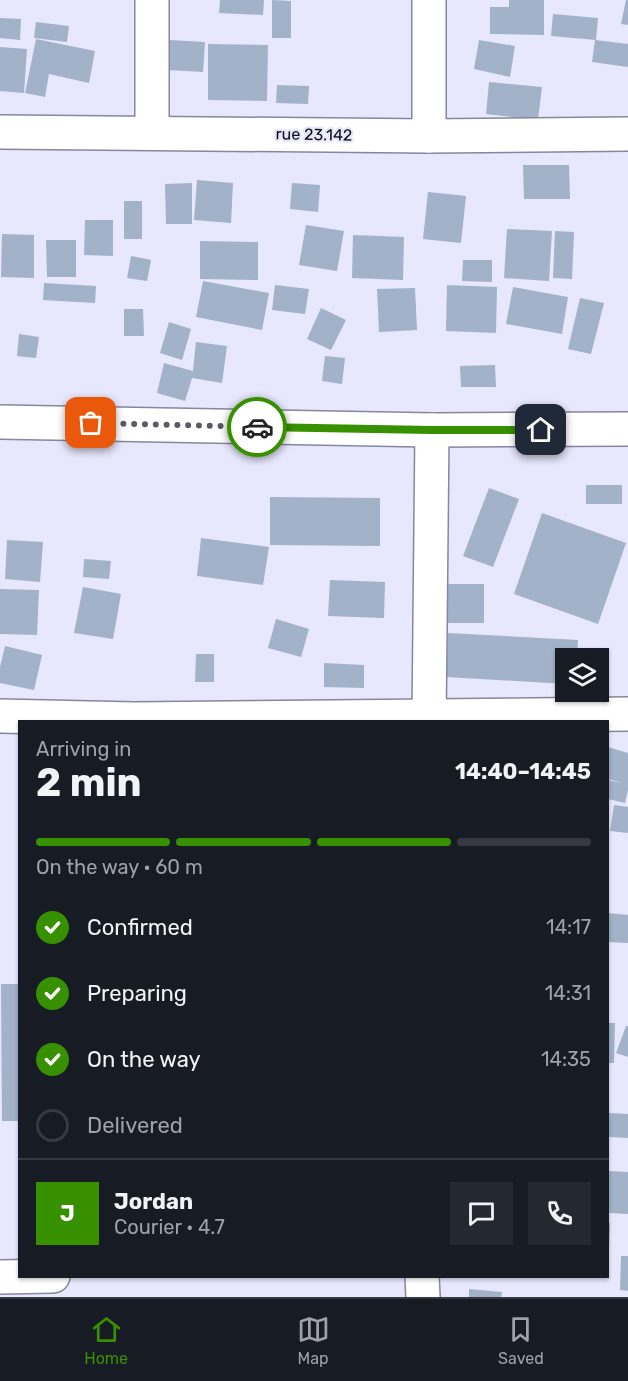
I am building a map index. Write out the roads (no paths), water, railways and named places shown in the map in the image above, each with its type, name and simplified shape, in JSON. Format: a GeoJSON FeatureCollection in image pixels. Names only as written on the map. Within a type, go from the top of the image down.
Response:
{"type":"FeatureCollection","features":[{"type":"Feature","properties":{"kind":"street"},"geometry":{"type":"LineString","coordinates":[[152,0],[152,132]]}},
{"type":"Feature","properties":{"kind":"street"},"geometry":{"type":"LineString","coordinates":[[429,0],[429,136]]}},
{"type":"Feature","properties":{"kind":"street","name":"rue 23.142"},"geometry":{"type":"LineString","coordinates":[[0,132],[429,136],[628,134]]}},
{"type":"Feature","properties":{"kind":"street"},"geometry":{"type":"LineString","coordinates":[[0,422],[432,430],[628,429]]}},
{"type":"Feature","properties":{"kind":"street"},"geometry":{"type":"LineString","coordinates":[[429,719],[432,430]]}},
{"type":"Feature","properties":{"kind":"street"},"geometry":{"type":"LineString","coordinates":[[0,716],[134,719],[429,719],[628,714]]}},
{"type":"Feature","properties":{"kind":"street"},"geometry":{"type":"LineString","coordinates":[[0,1277],[18,1277]]}},
{"type":"Feature","properties":{"kind":"street"},"geometry":{"type":"LineString","coordinates":[[422,1278],[423,1297]]}}]}
